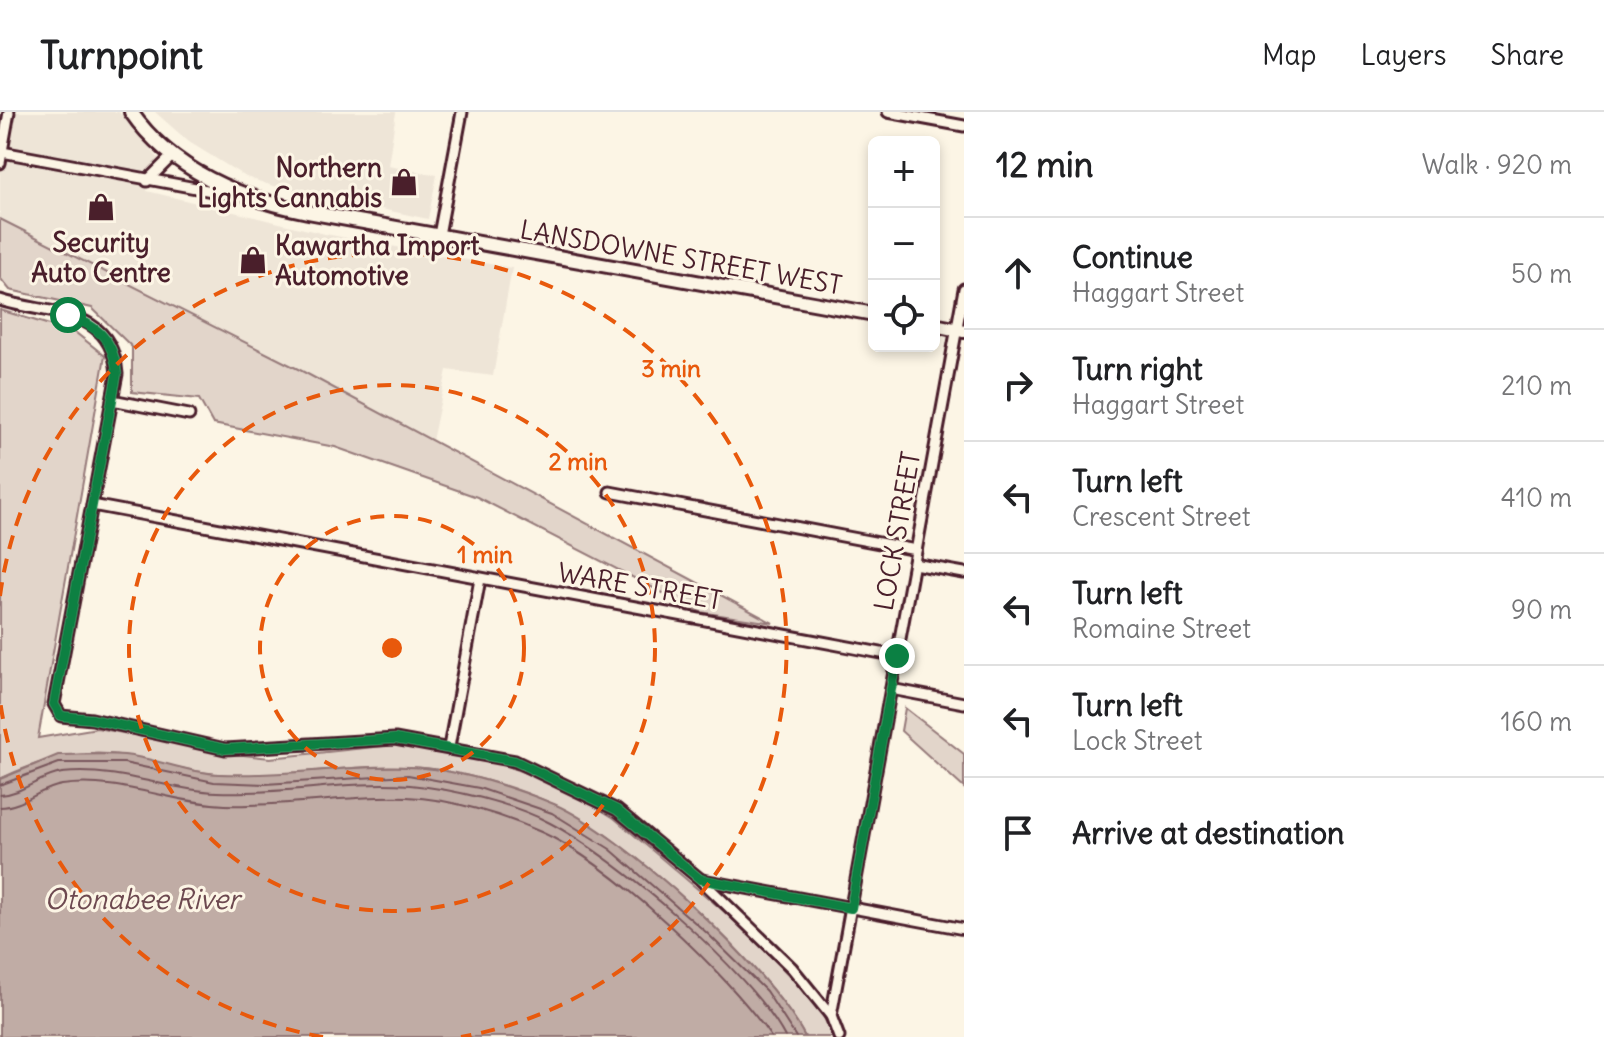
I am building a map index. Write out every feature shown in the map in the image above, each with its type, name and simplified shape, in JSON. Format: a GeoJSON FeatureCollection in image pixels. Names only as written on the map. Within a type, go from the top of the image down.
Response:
{"type":"FeatureCollection","features":[{"type":"Feature","properties":{"kind":"main road","name":"LANSDOWNE STREET WEST"},"geometry":{"type":"LineString","coordinates":[[131,112],[173,155],[203,176],[243,196],[297,210],[868,313]]}},
{"type":"Feature","properties":{"kind":"main road"},"geometry":{"type":"LineString","coordinates":[[940,326],[960,330]]}},
{"type":"Feature","properties":{"kind":"street"},"geometry":{"type":"LineString","coordinates":[[9,112],[1,157],[243,196]]}},
{"type":"Feature","properties":{"kind":"street"},"geometry":{"type":"LineString","coordinates":[[439,235],[462,112]]}},
{"type":"Feature","properties":{"kind":"street"},"geometry":{"type":"LineString","coordinates":[[888,112],[964,126]]}},
{"type":"Feature","properties":{"kind":"street"},"geometry":{"type":"LineString","coordinates":[[147,181],[173,155]]}},
{"type":"Feature","properties":{"kind":"street","name":"LOCK STREET"},"geometry":{"type":"LineString","coordinates":[[831,1016],[916,550],[960,330],[964,289]]}},
{"type":"Feature","properties":{"kind":"street"},"geometry":{"type":"LineString","coordinates":[[0,300],[68,315],[98,329],[113,349],[116,361],[112,400],[54,704],[61,716],[92,719],[225,749],[395,739],[515,761],[617,810],[700,879],[792,968],[831,1016],[839,1037]]}},
{"type":"Feature","properties":{"kind":"street"},"geometry":{"type":"LineString","coordinates":[[112,400],[189,415]]}},
{"type":"Feature","properties":{"kind":"street"},"geometry":{"type":"LineString","coordinates":[[610,492],[916,550]]}},
{"type":"Feature","properties":{"kind":"street","name":"WARE STREET"},"geometry":{"type":"LineString","coordinates":[[92,505],[897,656]]}},
{"type":"Feature","properties":{"kind":"street"},"geometry":{"type":"LineString","coordinates":[[914,564],[964,573]]}},
{"type":"Feature","properties":{"kind":"street"},"geometry":{"type":"LineString","coordinates":[[449,747],[480,579]]}},
{"type":"Feature","properties":{"kind":"street"},"geometry":{"type":"LineString","coordinates":[[891,689],[964,703]]}},
{"type":"Feature","properties":{"kind":"street"},"geometry":{"type":"LineString","coordinates":[[700,879],[964,929]]}},
{"type":"Feature","properties":{"kind":"shaded area"},"geometry":{"type":"Polygon","coordinates":[[[0,112],[119,112],[158,158],[147,191],[325,234],[512,268],[493,376],[447,370],[432,441],[300,370],[0,218],[0,112]]]}},
{"type":"Feature","properties":{"kind":"shaded area"},"geometry":{"type":"Polygon","coordinates":[[[155,112],[396,112],[388,166],[437,175],[428,219],[273,186],[246,177],[189,142],[155,112]]]}},
{"type":"Feature","properties":{"kind":"shaded area"},"geometry":{"type":"Polygon","coordinates":[[[0,219],[300,370],[773,623],[700,612],[477,497],[335,447],[213,424],[199,399],[132,392],[132,347],[92,308],[10,290],[0,278],[0,219]]]}},
{"type":"Feature","properties":{"kind":"shaded area"},"geometry":{"type":"Polygon","coordinates":[[[0,310],[76,333],[105,356],[38,738],[97,728],[226,753],[270,758],[393,745],[443,750],[495,762],[562,786],[614,818],[746,930],[819,1007],[833,1037],[805,1037],[787,1008],[729,941],[694,907],[620,846],[555,805],[502,785],[447,771],[386,766],[265,775],[217,774],[128,756],[94,753],[46,761],[0,779],[0,310]]]}},
{"type":"Feature","properties":{"kind":"shaded area"},"geometry":{"type":"Polygon","coordinates":[[[905,708],[964,754],[964,788],[901,731],[905,708]]]}},
{"type":"Feature","properties":{"kind":"water","name":"Otonabee River"},"geometry":{"type":"Polygon","coordinates":[[[58,755],[124,755],[219,774],[426,768],[482,779],[537,797],[584,820],[693,906],[761,976],[805,1037],[0,1037],[0,779],[58,755]]]}},
{"type":"Feature","properties":{"kind":"place","name":"Northern Lights Cannabis"},"geometry":{"type":"Point","coordinates":[404,182]}},
{"type":"Feature","properties":{"kind":"place","name":"Security Auto Centre"},"geometry":{"type":"Point","coordinates":[101,207]}},
{"type":"Feature","properties":{"kind":"place","name":"Kawartha Import Automotive"},"geometry":{"type":"Point","coordinates":[253,260]}},
{"type":"Feature","properties":{"kind":"route"},"geometry":{"type":"LineString","coordinates":[[68,315],[89,323],[104,334],[113,349],[117,374],[54,704],[61,716],[92,719],[225,749],[395,739],[515,761],[617,810],[700,879],[851,908],[897,656]]}}]}
